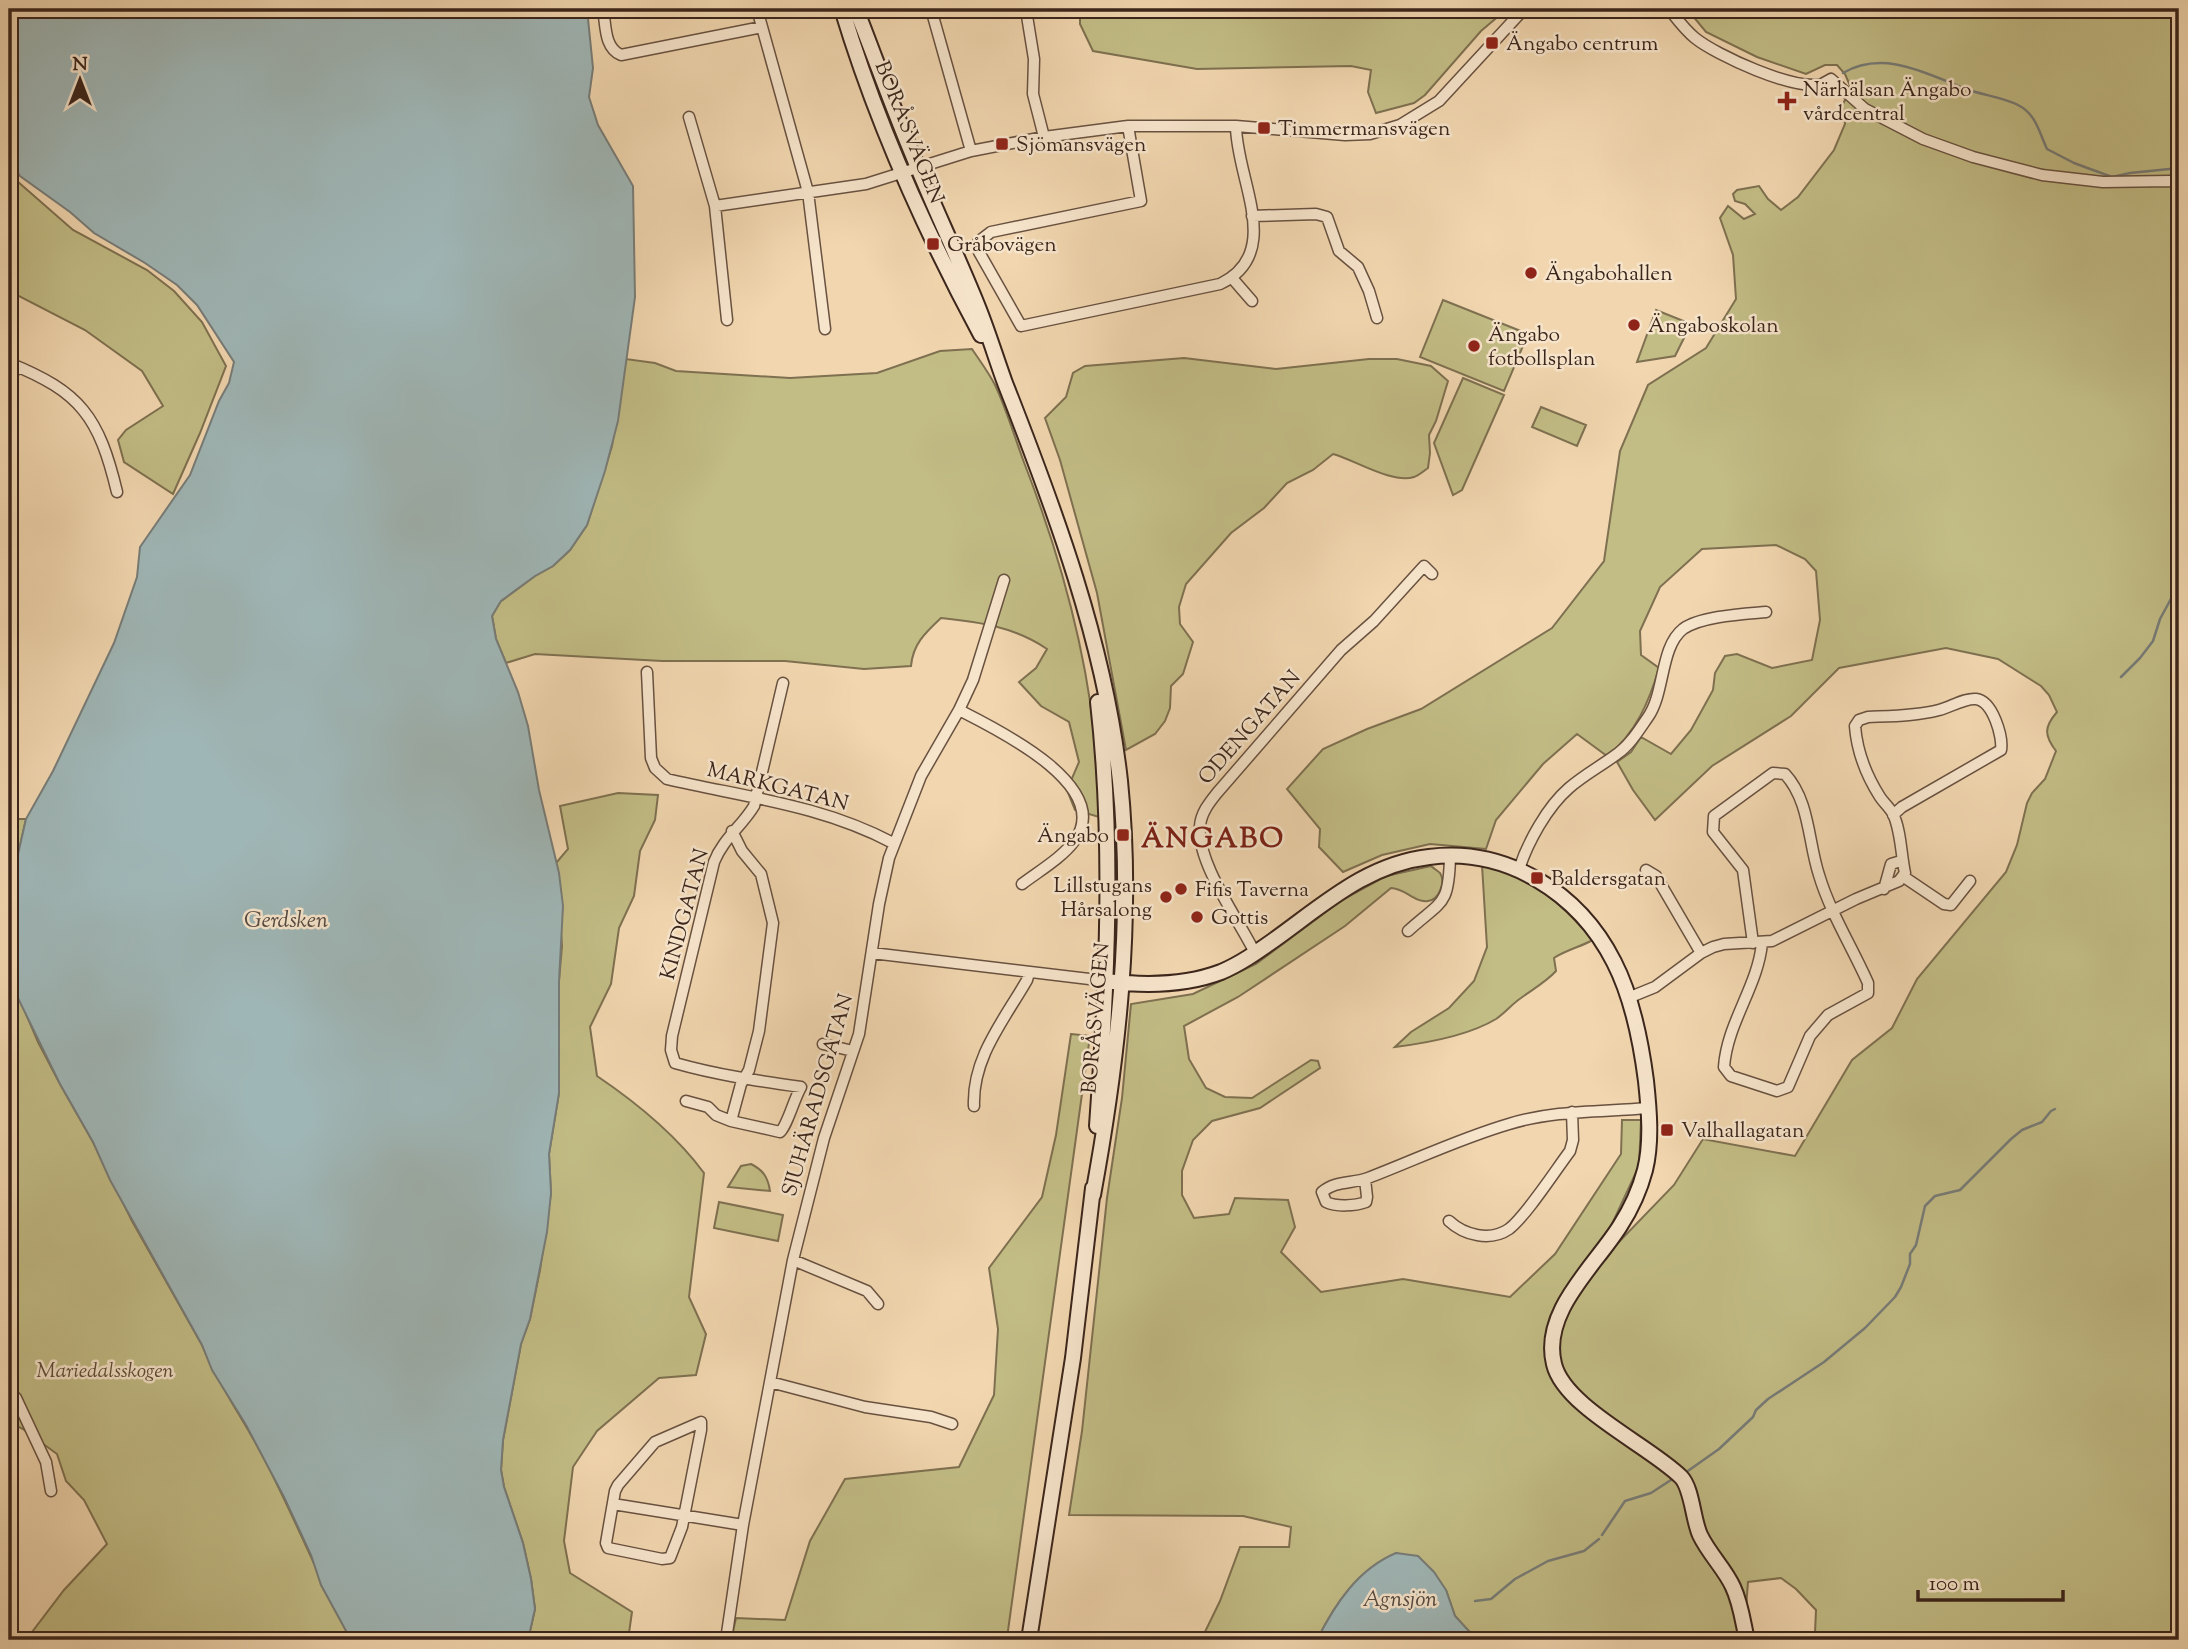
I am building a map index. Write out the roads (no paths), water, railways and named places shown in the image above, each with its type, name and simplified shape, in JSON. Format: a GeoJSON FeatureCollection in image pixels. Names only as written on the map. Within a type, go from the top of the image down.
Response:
{"type":"FeatureCollection","features":[{"type":"Feature","properties":{"kind":"main road","name":"BORÅSVÄGEN"},"geometry":{"type":"LineString","coordinates":[[842,9],[862,70],[933,244],[1004,379]]}},
{"type":"Feature","properties":{"kind":"main road","name":"BORÅSVÄGEN"},"geometry":{"type":"LineString","coordinates":[[856,9],[918,168],[979,308],[1063,535],[1091,637],[1105,763],[1113,982],[1093,1195],[1073,1358],[1029,1640]]}},
{"type":"Feature","properties":{"kind":"main road"},"geometry":{"type":"LineString","coordinates":[[1113,982],[1165,985],[1221,972],[1255,954],[1349,885],[1376,870],[1415,859],[1450,856],[1488,860],[1519,869],[1556,891],[1579,911],[1614,962],[1628,998],[1642,1054],[1648,1108],[1646,1168],[1635,1198],[1620,1226],[1566,1301],[1556,1325],[1552,1344],[1553,1362],[1557,1375],[1579,1399],[1684,1479],[1699,1533],[1733,1586],[1747,1640]]}},
{"type":"Feature","properties":{"kind":"street"},"geometry":{"type":"LineString","coordinates":[[603,9],[609,45],[612,51],[621,55],[762,27]]}},
{"type":"Feature","properties":{"kind":"street"},"geometry":{"type":"LineString","coordinates":[[757,9],[808,192],[825,329]]}},
{"type":"Feature","properties":{"kind":"street"},"geometry":{"type":"LineString","coordinates":[[931,9],[971,151]]}},
{"type":"Feature","properties":{"kind":"street"},"geometry":{"type":"LineString","coordinates":[[1032,9],[1027,16],[1034,59],[1033,94],[1044,137]]}},
{"type":"Feature","properties":{"kind":"street"},"geometry":{"type":"LineString","coordinates":[[715,206],[866,184],[971,151],[1044,137],[1128,126],[1236,126],[1370,134],[1400,125],[1422,113],[1450,91],[1524,9]]}},
{"type":"Feature","properties":{"kind":"street"},"geometry":{"type":"LineString","coordinates":[[1669,9],[1697,40],[1729,59],[1772,76],[1796,82],[1822,84],[1831,79],[1865,109],[1923,139],[1973,157],[2042,175],[2102,182],[2179,183]]}},
{"type":"Feature","properties":{"kind":"street"},"geometry":{"type":"LineString","coordinates":[[689,117],[715,206],[727,320]]}},
{"type":"Feature","properties":{"kind":"street"},"geometry":{"type":"LineString","coordinates":[[1128,126],[1141,201],[991,232],[978,242],[979,252],[1021,326],[1220,284],[1232,278],[1250,259],[1255,239],[1236,141],[1236,126]]}},
{"type":"Feature","properties":{"kind":"street"},"geometry":{"type":"LineString","coordinates":[[1252,216],[1316,214],[1327,217],[1339,251],[1358,268],[1369,290],[1377,318]]}},
{"type":"Feature","properties":{"kind":"street"},"geometry":{"type":"LineString","coordinates":[[1232,278],[1252,301]]}},
{"type":"Feature","properties":{"kind":"street"},"geometry":{"type":"LineString","coordinates":[[9,378],[13,365],[59,387],[87,413],[105,446],[117,492]]}},
{"type":"Feature","properties":{"kind":"street","name":"ODENGATAN"},"geometry":{"type":"LineString","coordinates":[[1255,954],[1205,859],[1199,836],[1200,822],[1205,810],[1231,776],[1341,650],[1374,621],[1424,566],[1432,574]]}},
{"type":"Feature","properties":{"kind":"street","name":"SJUHÄRADSGATAN"},"geometry":{"type":"LineString","coordinates":[[726,1640],[743,1525],[793,1260],[824,1138],[853,1051],[866,996],[878,904],[893,843],[921,775],[959,710],[980,662],[1004,580]]}},
{"type":"Feature","properties":{"kind":"street"},"geometry":{"type":"LineString","coordinates":[[1519,869],[1539,828],[1560,797],[1584,776],[1628,745],[1650,714],[1658,696],[1670,647],[1676,637],[1693,624],[1766,612]]}},
{"type":"Feature","properties":{"kind":"street","name":"MARKGATAN"},"geometry":{"type":"LineString","coordinates":[[647,672],[652,758],[655,768],[667,779],[809,809],[844,820],[893,843]]}},
{"type":"Feature","properties":{"kind":"street"},"geometry":{"type":"LineString","coordinates":[[757,798],[783,683]]}},
{"type":"Feature","properties":{"kind":"street"},"geometry":{"type":"LineString","coordinates":[[1628,998],[1655,987],[1701,954],[1724,944],[1772,941],[1833,910],[1884,889],[1903,877],[1905,873],[1901,861],[1901,844],[1893,814],[1866,773],[1856,744],[1855,726],[1859,720],[1868,717],[1940,710],[1977,699],[1984,702],[2000,730],[2001,750],[1893,814]]}},
{"type":"Feature","properties":{"kind":"street"},"geometry":{"type":"LineString","coordinates":[[959,710],[1017,742],[1049,764],[1067,783],[1080,804],[1082,817],[1075,840],[1021,884]]}},
{"type":"Feature","properties":{"kind":"street"},"geometry":{"type":"LineString","coordinates":[[1773,773],[1785,774],[1791,780],[1810,826],[1818,874],[1833,910],[1868,982],[1868,993],[1828,1015],[1810,1035],[1788,1087],[1777,1091],[1731,1076],[1724,1067],[1725,1057],[1735,1023],[1761,957],[1743,870],[1713,832],[1714,816],[1773,773]]}},
{"type":"Feature","properties":{"kind":"street","name":"KINDGATAN"},"geometry":{"type":"LineString","coordinates":[[744,1078],[675,1063],[671,1050],[672,1036],[714,862],[720,848],[732,831],[747,817],[757,798]]}},
{"type":"Feature","properties":{"kind":"street"},"geometry":{"type":"LineString","coordinates":[[731,1121],[759,1031],[773,916],[761,874],[742,851],[732,831]]}},
{"type":"Feature","properties":{"kind":"street"},"geometry":{"type":"LineString","coordinates":[[1408,931],[1441,904],[1447,892],[1450,856]]}},
{"type":"Feature","properties":{"kind":"street"},"geometry":{"type":"LineString","coordinates":[[1884,889],[1891,863],[1901,861]]}},
{"type":"Feature","properties":{"kind":"street"},"geometry":{"type":"LineString","coordinates":[[1646,870],[1656,876],[1701,954]]}},
{"type":"Feature","properties":{"kind":"street"},"geometry":{"type":"LineString","coordinates":[[1903,877],[1944,904],[1951,905],[1970,881]]}},
{"type":"Feature","properties":{"kind":"street"},"geometry":{"type":"LineString","coordinates":[[872,953],[1113,982]]}},
{"type":"Feature","properties":{"kind":"street"},"geometry":{"type":"LineString","coordinates":[[974,1107],[976,1084],[986,1048],[1022,990],[1029,973]]}},
{"type":"Feature","properties":{"kind":"street"},"geometry":{"type":"LineString","coordinates":[[823,1044],[853,1051]]}},
{"type":"Feature","properties":{"kind":"street"},"geometry":{"type":"LineString","coordinates":[[686,1101],[708,1107],[716,1115],[731,1121],[782,1132],[801,1087],[744,1078]]}},
{"type":"Feature","properties":{"kind":"street"},"geometry":{"type":"LineString","coordinates":[[1365,1179],[1511,1123],[1572,1112],[1648,1108]]}},
{"type":"Feature","properties":{"kind":"street"},"geometry":{"type":"LineString","coordinates":[[1449,1221],[1458,1230],[1469,1234],[1495,1234],[1508,1229],[1570,1152],[1573,1140],[1572,1112]]}},
{"type":"Feature","properties":{"kind":"street"},"geometry":{"type":"LineString","coordinates":[[793,1260],[867,1291],[878,1304]]}},
{"type":"Feature","properties":{"kind":"street"},"geometry":{"type":"LineString","coordinates":[[770,1382],[865,1407],[931,1417],[952,1424]]}},
{"type":"Feature","properties":{"kind":"street"},"geometry":{"type":"LineString","coordinates":[[9,1391],[16,1398],[46,1462],[51,1491]]}},
{"type":"Feature","properties":{"kind":"street"},"geometry":{"type":"LineString","coordinates":[[701,1422],[685,1517],[670,1558],[662,1559],[608,1548],[606,1543],[613,1504],[618,1485],[655,1442],[701,1422]]}},
{"type":"Feature","properties":{"kind":"street"},"geometry":{"type":"LineString","coordinates":[[613,1504],[743,1525]]}},
{"type":"Feature","properties":{"kind":"water","name":"Gerdsken"},"geometry":{"type":"Polygon","coordinates":[[[9,9],[587,9],[593,68],[589,97],[598,125],[633,186],[635,297],[618,421],[587,525],[570,550],[553,566],[501,601],[492,616],[496,639],[518,692],[528,726],[539,790],[559,873],[563,906],[559,981],[559,1093],[549,1154],[551,1193],[547,1232],[530,1319],[521,1344],[503,1440],[501,1470],[531,1579],[535,1609],[528,1640],[351,1640],[321,1585],[311,1555],[284,1497],[110,1180],[14,990],[9,974],[9,894],[26,819],[53,771],[114,643],[137,577],[140,547],[190,475],[219,401],[229,383],[234,362],[197,305],[177,285],[94,233],[20,176],[9,159],[9,9]]]}},
{"type":"Feature","properties":{"kind":"water","name":"Agnsjön"},"geometry":{"type":"Polygon","coordinates":[[[1396,1553],[1418,1556],[1434,1572],[1446,1590],[1455,1616],[1477,1640],[1317,1640],[1349,1589],[1370,1568],[1396,1553]]]}},
{"type":"Feature","properties":{"kind":"waterway"},"geometry":{"type":"LineString","coordinates":[[1843,73],[1874,63],[1905,66],[1966,89],[2012,102],[2033,118],[2047,149],[2074,163],[2112,177],[2179,168]]}},
{"type":"Feature","properties":{"kind":"waterway"},"geometry":{"type":"LineString","coordinates":[[2121,677],[2153,641],[2160,619],[2179,584]]}},
{"type":"Feature","properties":{"kind":"waterway"},"geometry":{"type":"LineString","coordinates":[[1685,1473],[1719,1449],[1768,1399],[1824,1362],[1865,1328],[1901,1287],[1910,1264],[1910,1254],[1916,1245],[1925,1206],[1935,1196],[1960,1190],[2011,1139],[2022,1130],[2042,1122],[2055,1109]]}},
{"type":"Feature","properties":{"kind":"waterway"},"geometry":{"type":"LineString","coordinates":[[1602,1535],[1625,1501],[1651,1493],[1674,1478]]}},
{"type":"Feature","properties":{"kind":"waterway"},"geometry":{"type":"LineString","coordinates":[[1475,1601],[1491,1599],[1515,1579],[1548,1561],[1584,1551],[1599,1539]]}},
{"type":"Feature","properties":{"kind":"place","name":"Ängabo centrum"},"geometry":{"type":"Point","coordinates":[1492,43]}},
{"type":"Feature","properties":{"kind":"place","name":"Närhälsan Ängabo vårdcentral"},"geometry":{"type":"Point","coordinates":[1787,101]}},
{"type":"Feature","properties":{"kind":"place","name":"Timmermansvägen"},"geometry":{"type":"Point","coordinates":[1264,128]}},
{"type":"Feature","properties":{"kind":"place","name":"Sjömansvägen"},"geometry":{"type":"Point","coordinates":[1002,144]}},
{"type":"Feature","properties":{"kind":"place","name":"Gråbovägen"},"geometry":{"type":"Point","coordinates":[933,244]}},
{"type":"Feature","properties":{"kind":"place","name":"Ängabohallen"},"geometry":{"type":"Point","coordinates":[1531,273]}},
{"type":"Feature","properties":{"kind":"place","name":"Ängaboskolan"},"geometry":{"type":"Point","coordinates":[1634,325]}},
{"type":"Feature","properties":{"kind":"place","name":"Ängabo fotbollsplan"},"geometry":{"type":"Point","coordinates":[1474,346]}},
{"type":"Feature","properties":{"kind":"place","name":"Ängabo"},"geometry":{"type":"Point","coordinates":[1123,835]}},
{"type":"Feature","properties":{"kind":"place","name":"Baldersgatan"},"geometry":{"type":"Point","coordinates":[1537,878]}},
{"type":"Feature","properties":{"kind":"place","name":"Fifis Taverna"},"geometry":{"type":"Point","coordinates":[1181,889]}},
{"type":"Feature","properties":{"kind":"place","name":"Lillstugans Hårsalong"},"geometry":{"type":"Point","coordinates":[1166,897]}},
{"type":"Feature","properties":{"kind":"place","name":"Gottis"},"geometry":{"type":"Point","coordinates":[1197,917]}},
{"type":"Feature","properties":{"kind":"place","name":"Valhallagatan"},"geometry":{"type":"Point","coordinates":[1667,1130]}},
{"type":"Feature","properties":{"kind":"district","name":"ÄNGABO"},"geometry":{"type":"Point","coordinates":[1213,837]}},
{"type":"Feature","properties":{"kind":"park label","name":"Mariedalsskogen"},"geometry":{"type":"Point","coordinates":[105,1370]}}]}
